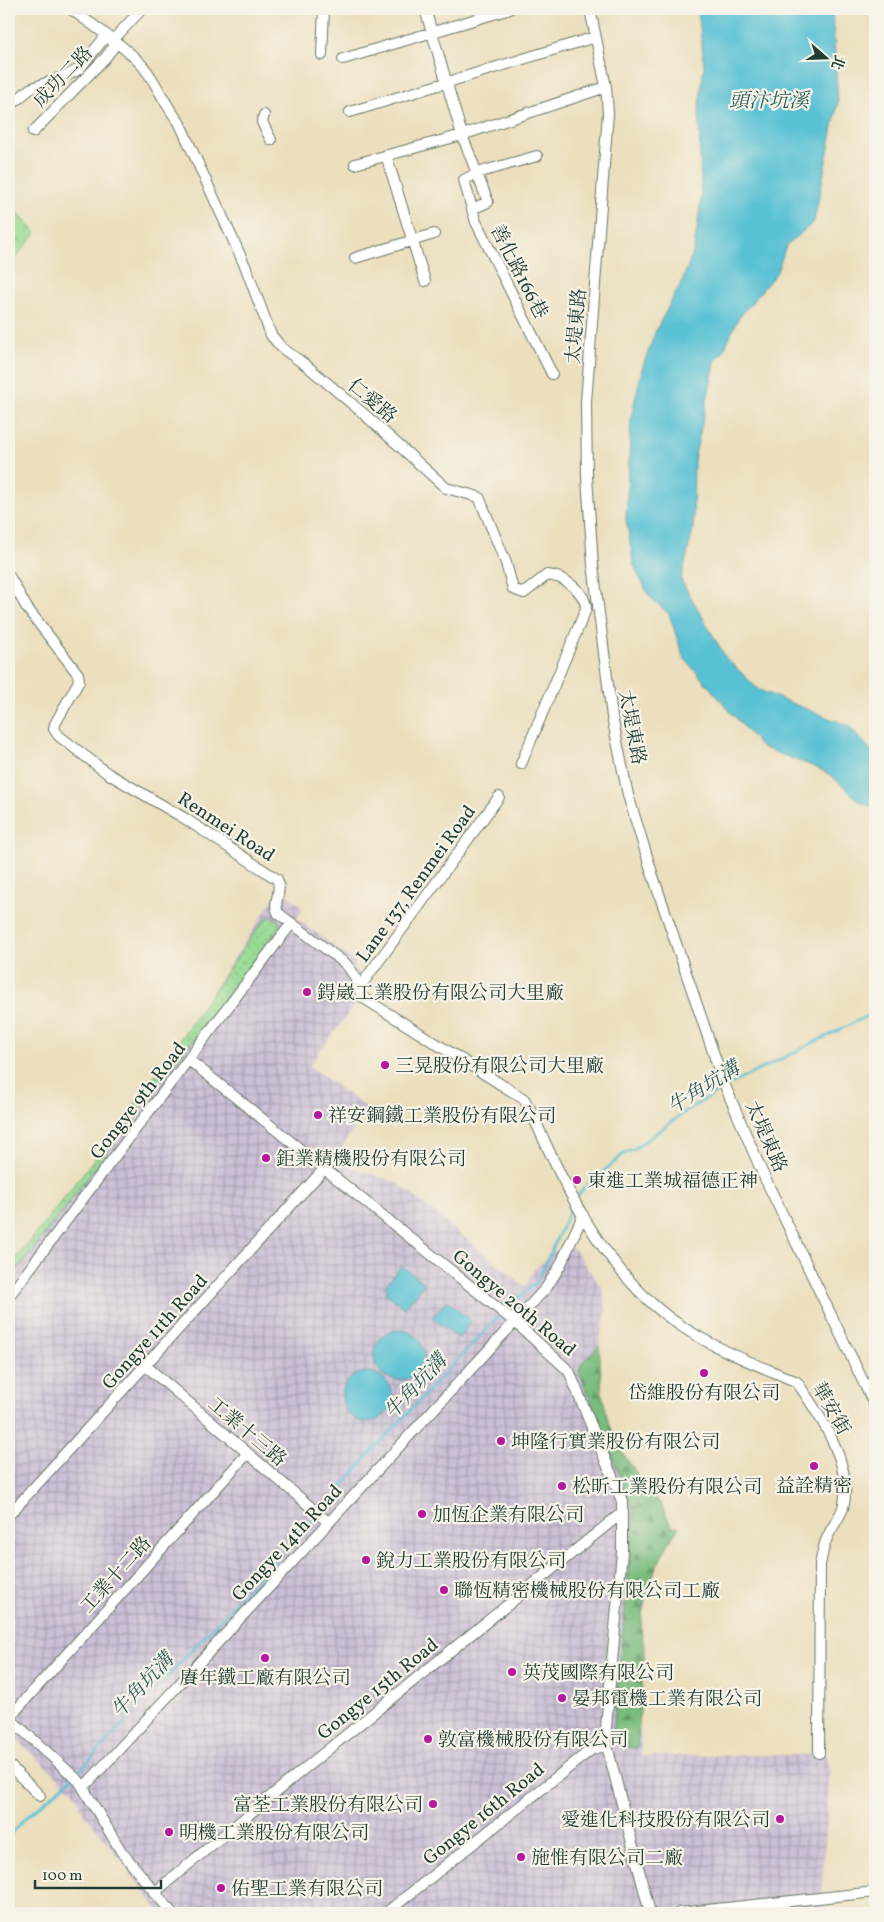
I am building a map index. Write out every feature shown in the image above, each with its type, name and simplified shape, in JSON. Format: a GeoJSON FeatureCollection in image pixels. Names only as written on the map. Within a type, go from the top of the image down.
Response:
{"type":"FeatureCollection","features":[{"type":"Feature","properties":{"kind":"street","name":"仁愛路"},"geometry":{"type":"LineString","coordinates":[[71,9],[136,59],[152,78],[179,122],[246,268],[271,335],[276,342],[412,456],[446,488],[479,497],[506,562],[513,589],[524,593],[547,575],[554,576],[582,593],[586,601],[585,611],[522,764]]}},
{"type":"Feature","properties":{"kind":"street","name":"成功二路"},"geometry":{"type":"LineString","coordinates":[[9,100],[12,104],[30,90],[68,75],[79,68],[142,9]]}},
{"type":"Feature","properties":{"kind":"street"},"geometry":{"type":"LineString","coordinates":[[322,56],[324,9]]}},
{"type":"Feature","properties":{"kind":"street","name":"善化路166巷"},"geometry":{"type":"LineString","coordinates":[[426,9],[462,135],[488,202],[472,209]]}},
{"type":"Feature","properties":{"kind":"street"},"geometry":{"type":"LineString","coordinates":[[343,59],[510,9]]}},
{"type":"Feature","properties":{"kind":"street","name":"太堤東路"},"geometry":{"type":"LineString","coordinates":[[590,9],[606,88],[608,114],[604,197],[586,402],[587,477],[600,632],[610,708],[628,795],[692,996],[723,1081],[762,1172],[875,1406]]}},
{"type":"Feature","properties":{"kind":"street"},"geometry":{"type":"LineString","coordinates":[[350,112],[595,37]]}},
{"type":"Feature","properties":{"kind":"street","name":"成功二路"},"geometry":{"type":"LineString","coordinates":[[33,132],[105,58],[111,40]]}},
{"type":"Feature","properties":{"kind":"street"},"geometry":{"type":"LineString","coordinates":[[355,164],[462,135],[606,88]]}},
{"type":"Feature","properties":{"kind":"street"},"geometry":{"type":"LineString","coordinates":[[264,115],[262,122],[271,140]]}},
{"type":"Feature","properties":{"kind":"street"},"geometry":{"type":"LineString","coordinates":[[386,155],[425,281]]}},
{"type":"Feature","properties":{"kind":"street"},"geometry":{"type":"LineString","coordinates":[[477,173],[537,156]]}},
{"type":"Feature","properties":{"kind":"street","name":"善化路166巷"},"geometry":{"type":"LineString","coordinates":[[477,173],[464,180],[476,222],[552,374]]}},
{"type":"Feature","properties":{"kind":"street"},"geometry":{"type":"LineString","coordinates":[[355,258],[413,242],[434,234]]}},
{"type":"Feature","properties":{"kind":"street","name":"Renmei Road"},"geometry":{"type":"LineString","coordinates":[[9,576],[28,608],[78,674],[79,681],[55,724],[56,733],[79,753],[111,776],[184,818],[277,880],[280,888],[276,910],[291,924],[346,964],[359,988],[362,998],[524,1099],[530,1108],[564,1185],[572,1196]]}},
{"type":"Feature","properties":{"kind":"street","name":"Lane 137, Renmei Road"},"geometry":{"type":"LineString","coordinates":[[359,988],[499,797]]}},
{"type":"Feature","properties":{"kind":"street","name":"Gongye 9th Road"},"geometry":{"type":"LineString","coordinates":[[9,1296],[291,924]]}},
{"type":"Feature","properties":{"kind":"street","name":"Gongye 20th Road"},"geometry":{"type":"LineString","coordinates":[[189,1060],[497,1307],[569,1371],[622,1501],[622,1552],[606,1724],[606,1746],[650,1913]]}},
{"type":"Feature","properties":{"kind":"street","name":"Gongye 11th Road"},"geometry":{"type":"LineString","coordinates":[[9,1515],[324,1170]]}},
{"type":"Feature","properties":{"kind":"street","name":"華安街"},"geometry":{"type":"LineString","coordinates":[[572,1196],[591,1230],[643,1295],[682,1327],[733,1355],[797,1382],[829,1436],[846,1484],[846,1494],[837,1522],[827,1536],[820,1564],[819,1753]]}},
{"type":"Feature","properties":{"kind":"street","name":"Gongye 14th Road"},"geometry":{"type":"LineString","coordinates":[[83,1786],[326,1521],[554,1277],[582,1212]]}},
{"type":"Feature","properties":{"kind":"street","name":"工業十三路"},"geometry":{"type":"LineString","coordinates":[[146,1366],[326,1521]]}},
{"type":"Feature","properties":{"kind":"street","name":"工業十二路"},"geometry":{"type":"LineString","coordinates":[[9,1718],[247,1454]]}},
{"type":"Feature","properties":{"kind":"street","name":"Gongye 15th Road"},"geometry":{"type":"LineString","coordinates":[[154,1893],[302,1770],[623,1512]]}},
{"type":"Feature","properties":{"kind":"street"},"geometry":{"type":"LineString","coordinates":[[9,1718],[68,1769],[83,1786],[121,1851],[172,1913]]}},
{"type":"Feature","properties":{"kind":"street","name":"Gongye 16th Road"},"geometry":{"type":"LineString","coordinates":[[386,1913],[592,1749],[606,1746]]}},
{"type":"Feature","properties":{"kind":"street"},"geometry":{"type":"LineString","coordinates":[[9,1765],[40,1796]]}},
{"type":"Feature","properties":{"kind":"street"},"geometry":{"type":"LineString","coordinates":[[679,1913],[875,1892]]}},
{"type":"Feature","properties":{"kind":"shaded area"},"geometry":{"type":"Polygon","coordinates":[[[280,889],[301,906],[302,911],[296,918],[355,962],[354,968],[365,991],[309,1066],[367,1108],[333,1161],[398,1183],[525,1287],[534,1270],[557,1250],[573,1248],[602,1288],[606,1311],[599,1346],[602,1394],[608,1421],[622,1452],[634,1472],[653,1497],[661,1504],[671,1526],[679,1527],[662,1552],[647,1595],[642,1618],[640,1637],[645,1648],[639,1718],[642,1756],[827,1755],[830,1769],[820,1913],[161,1913],[79,1806],[81,1804],[74,1792],[9,1733],[9,1268],[79,1182],[176,1047],[280,889]]]}},
{"type":"Feature","properties":{"kind":"green space"},"geometry":{"type":"Polygon","coordinates":[[[16,210],[36,233],[13,261],[9,258],[9,216],[16,210]]]}},
{"type":"Feature","properties":{"kind":"green space"},"geometry":{"type":"Polygon","coordinates":[[[270,917],[278,920],[280,926],[9,1281],[9,1268],[120,1126],[244,947],[264,920],[270,917]]]}},
{"type":"Feature","properties":{"kind":"green space"},"geometry":{"type":"Polygon","coordinates":[[[599,1346],[602,1394],[608,1421],[622,1452],[653,1497],[661,1504],[671,1526],[679,1527],[663,1553],[644,1602],[642,1634],[645,1648],[637,1748],[622,1747],[613,1734],[634,1512],[579,1371],[582,1363],[599,1346]]]}},
{"type":"Feature","properties":{"kind":"water","name":"頭汴坑溪"},"geometry":{"type":"Polygon","coordinates":[[[698,9],[832,9],[838,102],[814,222],[786,246],[777,272],[738,319],[722,354],[716,359],[694,460],[693,530],[681,580],[726,658],[759,690],[849,726],[875,755],[875,808],[859,801],[831,775],[761,747],[684,658],[669,614],[649,596],[634,566],[626,519],[631,418],[642,369],[656,330],[682,281],[694,250],[701,200],[699,108],[704,66],[698,9]]]}},
{"type":"Feature","properties":{"kind":"water"},"geometry":{"type":"Polygon","coordinates":[[[401,1266],[425,1283],[405,1308],[385,1293],[388,1289],[385,1286],[401,1266]]]}},
{"type":"Feature","properties":{"kind":"water"},"geometry":{"type":"Polygon","coordinates":[[[447,1300],[471,1321],[459,1338],[432,1318],[447,1300]]]}},
{"type":"Feature","properties":{"kind":"water"},"geometry":{"type":"Polygon","coordinates":[[[399,1330],[409,1332],[417,1337],[422,1345],[424,1355],[422,1365],[417,1373],[409,1378],[399,1380],[389,1378],[381,1373],[376,1365],[374,1355],[376,1345],[381,1337],[389,1332],[399,1330]]]}},
{"type":"Feature","properties":{"kind":"water"},"geometry":{"type":"Polygon","coordinates":[[[362,1372],[372,1372],[385,1379],[392,1392],[392,1402],[385,1415],[372,1422],[362,1422],[353,1418],[346,1411],[342,1402],[342,1392],[346,1383],[353,1376],[362,1372]]]}},
{"type":"Feature","properties":{"kind":"waterway","name":"牛角坑溝"},"geometry":{"type":"LineString","coordinates":[[727,1086],[875,1012]]}},
{"type":"Feature","properties":{"kind":"waterway","name":"牛角坑溝"},"geometry":{"type":"LineString","coordinates":[[576,1198],[584,1188],[625,1153],[633,1150],[686,1111],[722,1089]]}},
{"type":"Feature","properties":{"kind":"waterway","name":"牛角坑溝"},"geometry":{"type":"LineString","coordinates":[[505,1310],[537,1282],[573,1203]]}},
{"type":"Feature","properties":{"kind":"waterway","name":"牛角坑溝"},"geometry":{"type":"LineString","coordinates":[[321,1511],[375,1448],[501,1314]]}},
{"type":"Feature","properties":{"kind":"waterway","name":"牛角坑溝"},"geometry":{"type":"LineString","coordinates":[[76,1775],[317,1515]]}},
{"type":"Feature","properties":{"kind":"waterway","name":"牛角坑溝"},"geometry":{"type":"LineString","coordinates":[[9,1836],[23,1820],[72,1778]]}},
{"type":"Feature","properties":{"kind":"place","name":"鍀崴工業股份有限公司大里廠"},"geometry":{"type":"Point","coordinates":[307,992]}},
{"type":"Feature","properties":{"kind":"place","name":"三晃股份有限公司大里廠"},"geometry":{"type":"Point","coordinates":[385,1065]}},
{"type":"Feature","properties":{"kind":"place","name":"祥安鋼鐵工業股份有限公司"},"geometry":{"type":"Point","coordinates":[318,1115]}},
{"type":"Feature","properties":{"kind":"place","name":"鉅業精機股份有限公司"},"geometry":{"type":"Point","coordinates":[266,1158]}},
{"type":"Feature","properties":{"kind":"place","name":"東進工業城福德正神"},"geometry":{"type":"Point","coordinates":[577,1180]}},
{"type":"Feature","properties":{"kind":"place","name":"岱維股份有限公司"},"geometry":{"type":"Point","coordinates":[704,1373]}},
{"type":"Feature","properties":{"kind":"place","name":"坤隆行實業股份有限公司"},"geometry":{"type":"Point","coordinates":[501,1441]}},
{"type":"Feature","properties":{"kind":"place","name":"益詮精密"},"geometry":{"type":"Point","coordinates":[814,1466]}},
{"type":"Feature","properties":{"kind":"place","name":"松昕工業股份有限公司"},"geometry":{"type":"Point","coordinates":[562,1486]}},
{"type":"Feature","properties":{"kind":"place","name":"加恆企業有限公司"},"geometry":{"type":"Point","coordinates":[422,1514]}},
{"type":"Feature","properties":{"kind":"place","name":"銳力工業股份有限公司"},"geometry":{"type":"Point","coordinates":[366,1560]}},
{"type":"Feature","properties":{"kind":"place","name":"聯恆精密機械股份有限公司工廠"},"geometry":{"type":"Point","coordinates":[444,1590]}},
{"type":"Feature","properties":{"kind":"place","name":"賡年鐵工廠有限公司"},"geometry":{"type":"Point","coordinates":[265,1658]}},
{"type":"Feature","properties":{"kind":"place","name":"英茂國際有限公司"},"geometry":{"type":"Point","coordinates":[512,1672]}},
{"type":"Feature","properties":{"kind":"place","name":"晏邦電機工業有限公司"},"geometry":{"type":"Point","coordinates":[562,1698]}},
{"type":"Feature","properties":{"kind":"place","name":"敦富機械股份有限公司"},"geometry":{"type":"Point","coordinates":[428,1739]}},
{"type":"Feature","properties":{"kind":"place","name":"富荃工業股份有限公司"},"geometry":{"type":"Point","coordinates":[433,1804]}},
{"type":"Feature","properties":{"kind":"place","name":"愛進化科技股份有限公司"},"geometry":{"type":"Point","coordinates":[780,1819]}},
{"type":"Feature","properties":{"kind":"place","name":"明機工業股份有限公司"},"geometry":{"type":"Point","coordinates":[169,1832]}},
{"type":"Feature","properties":{"kind":"place","name":"施惟有限公司二廠"},"geometry":{"type":"Point","coordinates":[521,1857]}},
{"type":"Feature","properties":{"kind":"place","name":"佑聖工業有限公司"},"geometry":{"type":"Point","coordinates":[221,1888]}}]}
